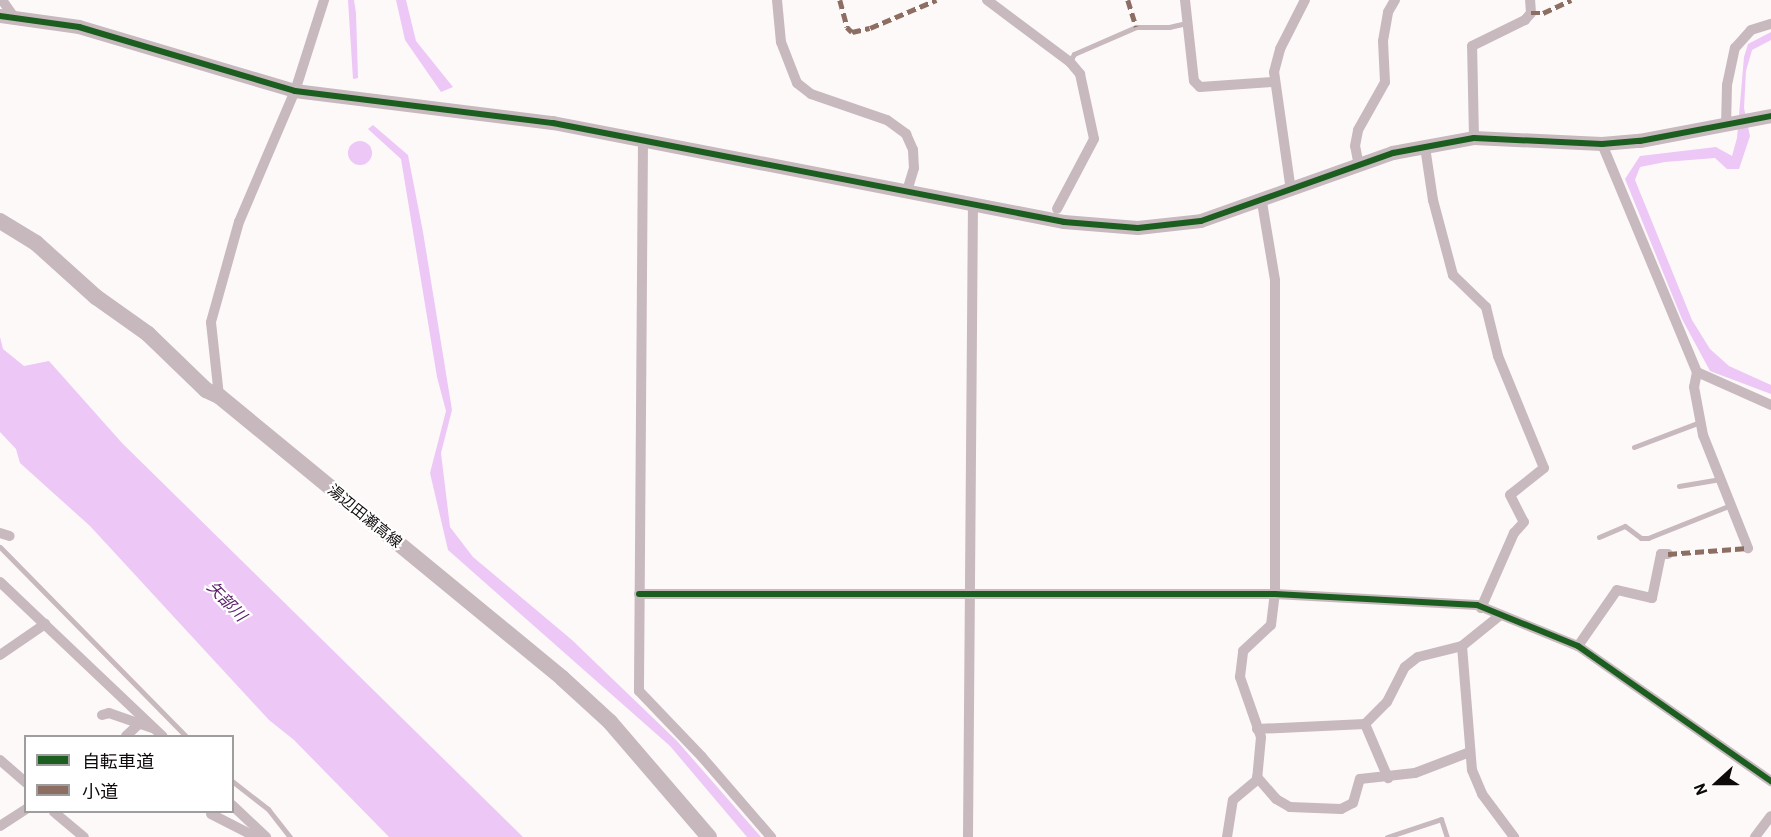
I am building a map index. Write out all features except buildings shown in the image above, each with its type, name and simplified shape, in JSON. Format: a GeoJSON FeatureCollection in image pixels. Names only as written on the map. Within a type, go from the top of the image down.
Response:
{"type":"FeatureCollection","features":[{"type":"Feature","properties":{"kind":"main road","name":"湯辺田瀬高線"},"geometry":{"type":"LineString","coordinates":[[0,221],[54,257],[96,297],[173,354],[206,390],[219,396],[562,678],[610,722],[709,837]]}},
{"type":"Feature","properties":{"kind":"street"},"geometry":{"type":"LineString","coordinates":[[2,0],[14,17]]}},
{"type":"Feature","properties":{"kind":"street"},"geometry":{"type":"LineString","coordinates":[[219,396],[211,322],[239,222],[295,91],[324,0]]}},
{"type":"Feature","properties":{"kind":"street"},"geometry":{"type":"LineString","coordinates":[[777,0],[781,42],[797,83],[811,94],[887,120],[906,134],[913,150],[914,168],[907,191]]}},
{"type":"Feature","properties":{"kind":"street"},"geometry":{"type":"LineString","coordinates":[[987,0],[1070,62],[1080,74],[1094,138],[1057,209]]}},
{"type":"Feature","properties":{"kind":"street"},"geometry":{"type":"LineString","coordinates":[[1185,0],[1194,81],[1200,87],[1274,82]]}},
{"type":"Feature","properties":{"kind":"street"},"geometry":{"type":"LineString","coordinates":[[1292,191],[1274,82],[1280,49],[1305,0]]}},
{"type":"Feature","properties":{"kind":"street"},"geometry":{"type":"LineString","coordinates":[[1359,166],[1355,146],[1358,130],[1385,82],[1383,41],[1388,12],[1395,0]]}},
{"type":"Feature","properties":{"kind":"street"},"geometry":{"type":"LineString","coordinates":[[1474,138],[1472,46],[1525,20],[1531,14],[1530,0]]}},
{"type":"Feature","properties":{"kind":"street"},"geometry":{"type":"LineString","coordinates":[[0,16],[79,27],[295,91],[472,111],[643,140],[1064,222],[1138,228],[1201,222],[1359,166],[1425,147],[1474,138],[1602,144],[1749,122],[1771,116]]}},
{"type":"Feature","properties":{"kind":"street"},"geometry":{"type":"LineString","coordinates":[[1729,125],[1727,85],[1735,48],[1751,30],[1771,24]]}},
{"type":"Feature","properties":{"kind":"street"},"geometry":{"type":"LineString","coordinates":[[643,140],[639,691],[771,837]]}},
{"type":"Feature","properties":{"kind":"street"},"geometry":{"type":"LineString","coordinates":[[1602,144],[1697,372],[1694,387],[1700,422],[1748,548]]}},
{"type":"Feature","properties":{"kind":"street"},"geometry":{"type":"LineString","coordinates":[[1425,147],[1433,200],[1453,275],[1486,307],[1498,356],[1544,468],[1510,495],[1524,522],[1514,533],[1481,608]]}},
{"type":"Feature","properties":{"kind":"street"},"geometry":{"type":"LineString","coordinates":[[1227,837],[1233,800],[1257,777],[1261,737],[1240,677],[1243,651],[1270,625],[1275,594],[1275,280],[1262,202]]}},
{"type":"Feature","properties":{"kind":"street"},"geometry":{"type":"LineString","coordinates":[[968,837],[973,205]]}},
{"type":"Feature","properties":{"kind":"street"},"geometry":{"type":"LineString","coordinates":[[1697,372],[1771,405]]}},
{"type":"Feature","properties":{"kind":"street"},"geometry":{"type":"LineString","coordinates":[[1578,646],[1617,590],[1652,598],[1661,554],[1668,554]]}},
{"type":"Feature","properties":{"kind":"street"},"geometry":{"type":"LineString","coordinates":[[0,582],[161,735]]}},
{"type":"Feature","properties":{"kind":"street"},"geometry":{"type":"LineString","coordinates":[[639,594],[1275,594],[1375,597],[1481,608],[1578,646],[1771,781]]}},
{"type":"Feature","properties":{"kind":"street"},"geometry":{"type":"LineString","coordinates":[[1257,729],[1365,724],[1387,702],[1405,667],[1418,657],[1462,646],[1499,616]]}},
{"type":"Feature","properties":{"kind":"street"},"geometry":{"type":"LineString","coordinates":[[0,655],[45,624]]}},
{"type":"Feature","properties":{"kind":"street"},"geometry":{"type":"LineString","coordinates":[[1462,646],[1472,770],[1482,794],[1514,837]]}},
{"type":"Feature","properties":{"kind":"street"},"geometry":{"type":"LineString","coordinates":[[102,715],[109,712],[138,725],[153,728]]}},
{"type":"Feature","properties":{"kind":"street"},"geometry":{"type":"LineString","coordinates":[[1365,724],[1388,778]]}},
{"type":"Feature","properties":{"kind":"street"},"geometry":{"type":"LineString","coordinates":[[127,735],[138,725]]}},
{"type":"Feature","properties":{"kind":"street"},"geometry":{"type":"LineString","coordinates":[[1257,777],[1276,799],[1290,807],[1341,808],[1353,803],[1360,779],[1388,778],[1415,773],[1470,752]]}},
{"type":"Feature","properties":{"kind":"street"},"geometry":{"type":"LineString","coordinates":[[0,760],[24,781]]}},
{"type":"Feature","properties":{"kind":"street"},"geometry":{"type":"LineString","coordinates":[[234,807],[261,836]]}},
{"type":"Feature","properties":{"kind":"street"},"geometry":{"type":"LineString","coordinates":[[0,826],[24,810]]}},
{"type":"Feature","properties":{"kind":"street"},"geometry":{"type":"LineString","coordinates":[[55,813],[84,837]]}},
{"type":"Feature","properties":{"kind":"street"},"geometry":{"type":"LineString","coordinates":[[211,814],[261,836]]}},
{"type":"Feature","properties":{"kind":"street"},"geometry":{"type":"LineString","coordinates":[[1755,837],[1771,816]]}},
{"type":"Feature","properties":{"kind":"lane"},"geometry":{"type":"LineString","coordinates":[[1070,62],[1074,54],[1136,27],[1187,23]]}},
{"type":"Feature","properties":{"kind":"lane"},"geometry":{"type":"LineString","coordinates":[[1634,447],[1700,422]]}},
{"type":"Feature","properties":{"kind":"lane"},"geometry":{"type":"LineString","coordinates":[[1679,486],[1720,479]]}},
{"type":"Feature","properties":{"kind":"lane"},"geometry":{"type":"LineString","coordinates":[[1599,537],[1625,526],[1641,538],[1648,538],[1731,505]]}},
{"type":"Feature","properties":{"kind":"lane"},"geometry":{"type":"LineString","coordinates":[[0,547],[185,735]]}},
{"type":"Feature","properties":{"kind":"lane"},"geometry":{"type":"LineString","coordinates":[[234,783],[268,810],[290,837]]}},
{"type":"Feature","properties":{"kind":"lane"},"geometry":{"type":"LineString","coordinates":[[1387,837],[1441,819],[1447,837]]}},
{"type":"Feature","properties":{"kind":"water"},"geometry":{"type":"Polygon","coordinates":[[[348,0],[354,0],[356,13],[358,78],[353,79],[348,0]]]}},
{"type":"Feature","properties":{"kind":"water"},"geometry":{"type":"Polygon","coordinates":[[[396,0],[406,0],[416,41],[453,87],[441,92],[405,40],[396,0]]]}},
{"type":"Feature","properties":{"kind":"water"},"geometry":{"type":"Polygon","coordinates":[[[1771,32],[1771,40],[1752,50],[1746,71],[1744,108],[1750,136],[1739,169],[1727,169],[1715,158],[1665,162],[1640,167],[1635,180],[1692,320],[1710,349],[1729,366],[1771,385],[1771,394],[1710,371],[1682,319],[1625,179],[1640,156],[1716,147],[1732,156],[1737,138],[1744,57],[1748,44],[1771,32]]]}},
{"type":"Feature","properties":{"kind":"water"},"geometry":{"type":"Polygon","coordinates":[[[373,125],[408,155],[423,232],[452,410],[441,453],[450,527],[473,557],[572,640],[677,741],[761,837],[747,837],[670,746],[448,550],[430,473],[446,411],[437,377],[401,159],[368,129],[373,125]]]}},
{"type":"Feature","properties":{"kind":"water"},"geometry":{"type":"Polygon","coordinates":[[[360,141],[365,142],[371,148],[371,158],[365,164],[360,165],[355,164],[349,158],[348,153],[349,148],[355,142],[360,141]]]}},
{"type":"Feature","properties":{"kind":"water","name":"矢部川"},"geometry":{"type":"Polygon","coordinates":[[[0,337],[3,349],[24,366],[49,361],[122,443],[523,837],[389,837],[294,740],[269,720],[90,526],[20,463],[16,449],[0,432],[0,337]]]}},
{"type":"Feature","properties":{"kind":"marked path"},"geometry":{"type":"LineString","coordinates":[[840,0],[847,27],[852,32],[870,28],[936,0]]}},
{"type":"Feature","properties":{"kind":"marked path"},"geometry":{"type":"LineString","coordinates":[[1128,0],[1136,27]]}},
{"type":"Feature","properties":{"kind":"marked path"},"geometry":{"type":"LineString","coordinates":[[1531,13],[1543,13],[1571,0]]}},
{"type":"Feature","properties":{"kind":"marked path"},"geometry":{"type":"LineString","coordinates":[[1668,554],[1748,548]]}},
{"type":"Feature","properties":{"kind":"cycle path"},"geometry":{"type":"LineString","coordinates":[[0,16],[79,27],[295,91],[553,123],[1064,222],[1138,228],[1201,221],[1393,153],[1474,138],[1602,144],[1640,141],[1771,116]]}},
{"type":"Feature","properties":{"kind":"cycle path"},"geometry":{"type":"LineString","coordinates":[[639,594],[1275,594],[1477,605],[1578,646],[1771,781]]}}]}
